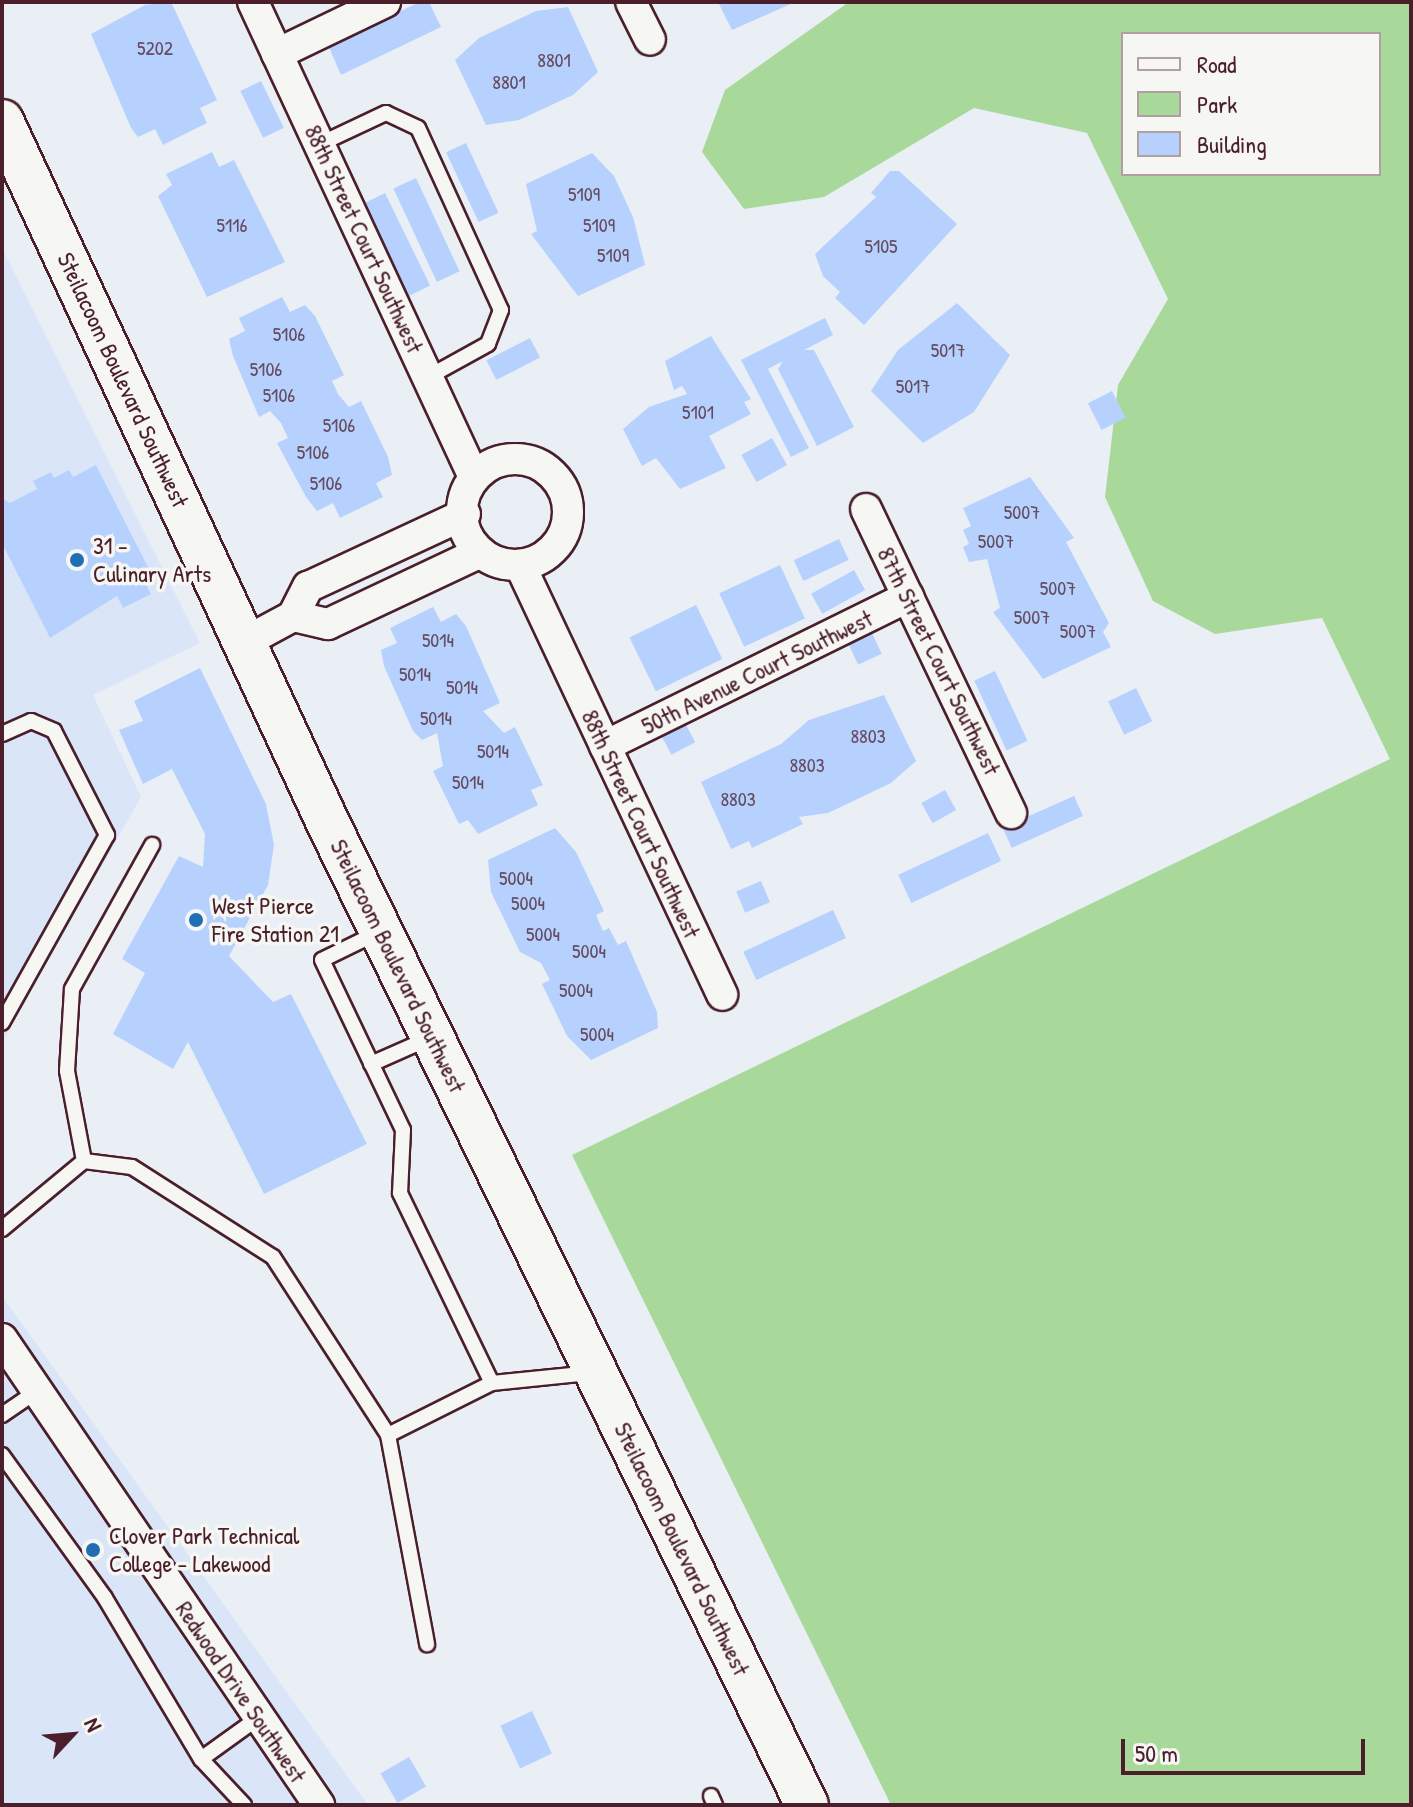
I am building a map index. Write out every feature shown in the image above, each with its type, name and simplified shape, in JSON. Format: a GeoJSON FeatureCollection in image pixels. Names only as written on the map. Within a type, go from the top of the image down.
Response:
{"type":"FeatureCollection","features":[{"type":"Feature","properties":{"kind":"main road","name":"Steilacoom Boulevard Southwest"},"geometry":{"type":"LineString","coordinates":[[2,121],[381,931],[807,1805]]}},
{"type":"Feature","properties":{"kind":"street","name":"88th Street Court Southwest"},"geometry":{"type":"LineString","coordinates":[[253,2],[474,477]]}},
{"type":"Feature","properties":{"kind":"street"},"geometry":{"type":"LineString","coordinates":[[277,54],[385,2]]}},
{"type":"Feature","properties":{"kind":"street"},"geometry":{"type":"LineString","coordinates":[[631,2],[650,40]]}},
{"type":"Feature","properties":{"kind":"street"},"geometry":{"type":"LineString","coordinates":[[531,460],[564,487],[565,532],[520,565],[502,569],[479,553],[465,514],[474,477],[498,462],[531,460]]}},
{"type":"Feature","properties":{"kind":"street","name":"87th Street Court Southwest"},"geometry":{"type":"LineString","coordinates":[[866,509],[1011,813]]}},
{"type":"Feature","properties":{"kind":"street"},"geometry":{"type":"LineString","coordinates":[[245,642],[293,616],[308,587],[465,514]]}},
{"type":"Feature","properties":{"kind":"street"},"geometry":{"type":"LineString","coordinates":[[293,616],[328,624],[479,553]]}},
{"type":"Feature","properties":{"kind":"street","name":"88th Street Court Southwest"},"geometry":{"type":"LineString","coordinates":[[520,565],[722,995]]}},
{"type":"Feature","properties":{"kind":"street","name":"50th Avenue Court Southwest"},"geometry":{"type":"LineString","coordinates":[[605,746],[908,597]]}},
{"type":"Feature","properties":{"kind":"street","name":"Redwood Drive Southwest"},"geometry":{"type":"LineString","coordinates":[[2,1339],[319,1805]]}},
{"type":"Feature","properties":{"kind":"lane"},"geometry":{"type":"LineString","coordinates":[[320,144],[386,113],[418,128],[501,310],[488,344],[428,377]]}},
{"type":"Feature","properties":{"kind":"lane"},"geometry":{"type":"LineString","coordinates":[[2,734],[31,721],[54,731],[107,835],[2,1023]]}},
{"type":"Feature","properties":{"kind":"lane"},"geometry":{"type":"LineString","coordinates":[[84,1161],[67,1071],[72,989],[152,845]]}},
{"type":"Feature","properties":{"kind":"lane"},"geometry":{"type":"LineString","coordinates":[[381,931],[322,960],[403,1130],[400,1193],[492,1383]]}},
{"type":"Feature","properties":{"kind":"lane"},"geometry":{"type":"LineString","coordinates":[[371,1064],[432,1037]]}},
{"type":"Feature","properties":{"kind":"lane"},"geometry":{"type":"LineString","coordinates":[[2,1229],[84,1161],[132,1167],[273,1257],[388,1435],[427,1644]]}},
{"type":"Feature","properties":{"kind":"lane"},"geometry":{"type":"LineString","coordinates":[[388,1435],[492,1383],[596,1373]]}},
{"type":"Feature","properties":{"kind":"lane"},"geometry":{"type":"LineString","coordinates":[[2,1415],[37,1391]]}},
{"type":"Feature","properties":{"kind":"lane"},"geometry":{"type":"LineString","coordinates":[[2,1455],[105,1598],[201,1759],[244,1805]]}},
{"type":"Feature","properties":{"kind":"lane"},"geometry":{"type":"LineString","coordinates":[[201,1759],[258,1718]]}},
{"type":"Feature","properties":{"kind":"shaded area"},"geometry":{"type":"Polygon","coordinates":[[[2,248],[200,643],[93,695],[141,797],[2,1042],[2,248]]]}},
{"type":"Feature","properties":{"kind":"shaded area","name":"Clover Park Technical College - Lakewood"},"geometry":{"type":"Polygon","coordinates":[[[2,1296],[368,1805],[2,1805],[2,1296]]]}},
{"type":"Feature","properties":{"kind":"green space"},"geometry":{"type":"Polygon","coordinates":[[[849,2],[1411,2],[1411,1805],[891,1805],[572,1155],[1390,759],[1322,618],[1215,634],[1153,601],[1105,497],[1118,385],[1168,299],[1087,133],[974,108],[824,197],[744,209],[702,152],[725,90],[849,2]]]}},
{"type":"Feature","properties":{"kind":"building"},"geometry":{"type":"Polygon","coordinates":[[[171,2],[217,100],[200,108],[207,123],[163,145],[155,129],[138,137],[131,128],[91,34],[145,5],[171,2]]]}},
{"type":"Feature","properties":{"kind":"building"},"geometry":{"type":"Polygon","coordinates":[[[420,2],[429,2],[441,27],[341,75],[328,45],[420,2]]]}},
{"type":"Feature","properties":{"kind":"building"},"geometry":{"type":"Polygon","coordinates":[[[718,2],[795,2],[732,30],[718,2]]]}},
{"type":"Feature","properties":{"kind":"building"},"geometry":{"type":"Polygon","coordinates":[[[568,7],[598,72],[573,95],[519,120],[486,125],[455,60],[479,38],[536,11],[568,7]]]}},
{"type":"Feature","properties":{"kind":"building"},"geometry":{"type":"Polygon","coordinates":[[[261,81],[284,128],[263,138],[240,91],[261,81]]]}},
{"type":"Feature","properties":{"kind":"building"},"geometry":{"type":"Polygon","coordinates":[[[466,143],[499,213],[479,222],[446,152],[466,143]]]}},
{"type":"Feature","properties":{"kind":"building"},"geometry":{"type":"Polygon","coordinates":[[[212,152],[219,167],[234,160],[285,262],[207,297],[158,196],[172,185],[166,174],[212,152]]]}},
{"type":"Feature","properties":{"kind":"building"},"geometry":{"type":"Polygon","coordinates":[[[592,153],[614,176],[633,217],[645,265],[578,296],[531,234],[537,231],[526,184],[592,153]]]}},
{"type":"Feature","properties":{"kind":"building"},"geometry":{"type":"Polygon","coordinates":[[[890,171],[899,171],[957,224],[864,325],[835,298],[840,292],[823,276],[815,254],[876,197],[871,193],[890,171]]]}},
{"type":"Feature","properties":{"kind":"building"},"geometry":{"type":"Polygon","coordinates":[[[416,178],[460,271],[437,282],[393,189],[416,178]]]}},
{"type":"Feature","properties":{"kind":"building"},"geometry":{"type":"Polygon","coordinates":[[[385,193],[430,286],[407,297],[362,204],[385,193]]]}},
{"type":"Feature","properties":{"kind":"building"},"geometry":{"type":"Polygon","coordinates":[[[282,297],[290,312],[305,305],[315,316],[344,375],[332,381],[338,394],[349,407],[361,401],[388,457],[392,475],[376,483],[383,497],[340,518],[333,503],[317,511],[306,497],[277,443],[288,438],[281,423],[270,411],[259,417],[233,356],[229,339],[245,331],[239,318],[282,297]]]}},
{"type":"Feature","properties":{"kind":"building"},"geometry":{"type":"Polygon","coordinates":[[[957,303],[1010,355],[974,412],[923,443],[871,391],[898,350],[957,303]]]}},
{"type":"Feature","properties":{"kind":"building"},"geometry":{"type":"Polygon","coordinates":[[[825,318],[833,335],[804,350],[814,350],[854,427],[817,446],[778,369],[783,361],[768,369],[809,448],[791,457],[741,360],[825,318]]]}},
{"type":"Feature","properties":{"kind":"building"},"geometry":{"type":"Polygon","coordinates":[[[711,336],[751,399],[744,402],[751,414],[709,436],[726,468],[680,489],[656,458],[642,466],[623,429],[649,407],[687,394],[682,386],[674,390],[665,361],[711,336]]]}},
{"type":"Feature","properties":{"kind":"building"},"geometry":{"type":"Polygon","coordinates":[[[530,338],[540,358],[496,380],[486,360],[530,338]]]}},
{"type":"Feature","properties":{"kind":"building"},"geometry":{"type":"Polygon","coordinates":[[[1112,391],[1126,418],[1102,430],[1088,403],[1112,391]]]}},
{"type":"Feature","properties":{"kind":"building"},"geometry":{"type":"Polygon","coordinates":[[[772,438],[787,465],[756,482],[741,455],[772,438]]]}},
{"type":"Feature","properties":{"kind":"building","name":"31 - Culinary Arts"},"geometry":{"type":"Polygon","coordinates":[[[96,465],[153,577],[145,583],[151,594],[123,608],[117,596],[50,638],[2,543],[2,498],[10,503],[37,489],[33,481],[51,472],[54,478],[69,470],[73,477],[96,465]]]}},
{"type":"Feature","properties":{"kind":"building"},"geometry":{"type":"Polygon","coordinates":[[[1030,477],[1074,538],[1066,542],[1109,623],[1103,632],[1111,647],[1043,679],[993,612],[1000,608],[987,559],[969,562],[963,547],[969,544],[963,530],[971,526],[963,508],[1030,477]]]}},
{"type":"Feature","properties":{"kind":"building"},"geometry":{"type":"Polygon","coordinates":[[[839,539],[849,560],[803,581],[794,560],[839,539]]]}},
{"type":"Feature","properties":{"kind":"building"},"geometry":{"type":"Polygon","coordinates":[[[780,565],[805,618],[744,647],[719,593],[780,565]]]}},
{"type":"Feature","properties":{"kind":"building"},"geometry":{"type":"Polygon","coordinates":[[[854,570],[865,590],[822,614],[811,594],[854,570]]]}},
{"type":"Feature","properties":{"kind":"building"},"geometry":{"type":"Polygon","coordinates":[[[696,605],[722,659],[656,691],[629,637],[696,605]]]}},
{"type":"Feature","properties":{"kind":"building"},"geometry":{"type":"Polygon","coordinates":[[[433,607],[441,622],[456,614],[466,626],[500,703],[483,711],[504,733],[515,727],[543,785],[531,790],[538,805],[478,834],[468,820],[459,824],[433,771],[443,766],[437,733],[422,740],[413,731],[384,666],[381,650],[397,643],[390,628],[433,607]]]}},
{"type":"Feature","properties":{"kind":"building"},"geometry":{"type":"Polygon","coordinates":[[[872,633],[882,654],[858,665],[848,644],[872,633]]]}},
{"type":"Feature","properties":{"kind":"building","name":"West Pierce Fire Station 21"},"geometry":{"type":"Polygon","coordinates":[[[200,668],[266,804],[274,845],[268,885],[229,956],[273,1002],[291,994],[367,1144],[264,1194],[188,1042],[173,1069],[113,1034],[145,973],[122,959],[179,856],[203,867],[205,834],[172,769],[143,784],[119,730],[143,721],[134,701],[200,668]]]}},
{"type":"Feature","properties":{"kind":"building"},"geometry":{"type":"Polygon","coordinates":[[[995,671],[1028,741],[1007,751],[974,681],[995,671]]]}},
{"type":"Feature","properties":{"kind":"building"},"geometry":{"type":"Polygon","coordinates":[[[1136,688],[1152,721],[1124,735],[1108,702],[1136,688]]]}},
{"type":"Feature","properties":{"kind":"building"},"geometry":{"type":"Polygon","coordinates":[[[884,695],[916,761],[891,783],[828,813],[799,817],[803,824],[752,848],[749,841],[731,849],[701,782],[781,744],[809,720],[884,695]]]}},
{"type":"Feature","properties":{"kind":"building"},"geometry":{"type":"Polygon","coordinates":[[[684,721],[695,742],[671,755],[660,734],[684,721]]]}},
{"type":"Feature","properties":{"kind":"building"},"geometry":{"type":"Polygon","coordinates":[[[945,790],[956,810],[933,823],[921,803],[945,790]]]}},
{"type":"Feature","properties":{"kind":"building"},"geometry":{"type":"Polygon","coordinates":[[[1074,796],[1083,816],[1012,848],[1003,828],[1074,796]]]}},
{"type":"Feature","properties":{"kind":"building"},"geometry":{"type":"Polygon","coordinates":[[[555,828],[576,852],[604,911],[596,915],[603,931],[609,928],[618,945],[626,941],[657,1012],[658,1028],[591,1060],[567,1036],[542,984],[550,980],[541,963],[520,952],[491,892],[488,860],[555,828]]]}},
{"type":"Feature","properties":{"kind":"building"},"geometry":{"type":"Polygon","coordinates":[[[988,833],[1001,861],[911,903],[898,875],[988,833]]]}},
{"type":"Feature","properties":{"kind":"building"},"geometry":{"type":"Polygon","coordinates":[[[761,881],[770,902],[745,913],[736,892],[761,881]]]}},
{"type":"Feature","properties":{"kind":"building"},"geometry":{"type":"Polygon","coordinates":[[[833,910],[846,938],[756,980],[743,952],[833,910]]]}},
{"type":"Feature","properties":{"kind":"building"},"geometry":{"type":"Polygon","coordinates":[[[532,1711],[552,1754],[520,1768],[500,1726],[532,1711]]]}},
{"type":"Feature","properties":{"kind":"building"},"geometry":{"type":"Polygon","coordinates":[[[409,1757],[426,1786],[397,1803],[380,1773],[409,1757]]]}},
{"type":"Feature","properties":{"kind":"place","name":"31 - Culinary Arts"},"geometry":{"type":"Point","coordinates":[77,560]}},
{"type":"Feature","properties":{"kind":"place","name":"West Pierce Fire Station 21"},"geometry":{"type":"Point","coordinates":[196,920]}},
{"type":"Feature","properties":{"kind":"place","name":"Clover Park Technical College - Lakewood"},"geometry":{"type":"Point","coordinates":[93,1550]}}]}
